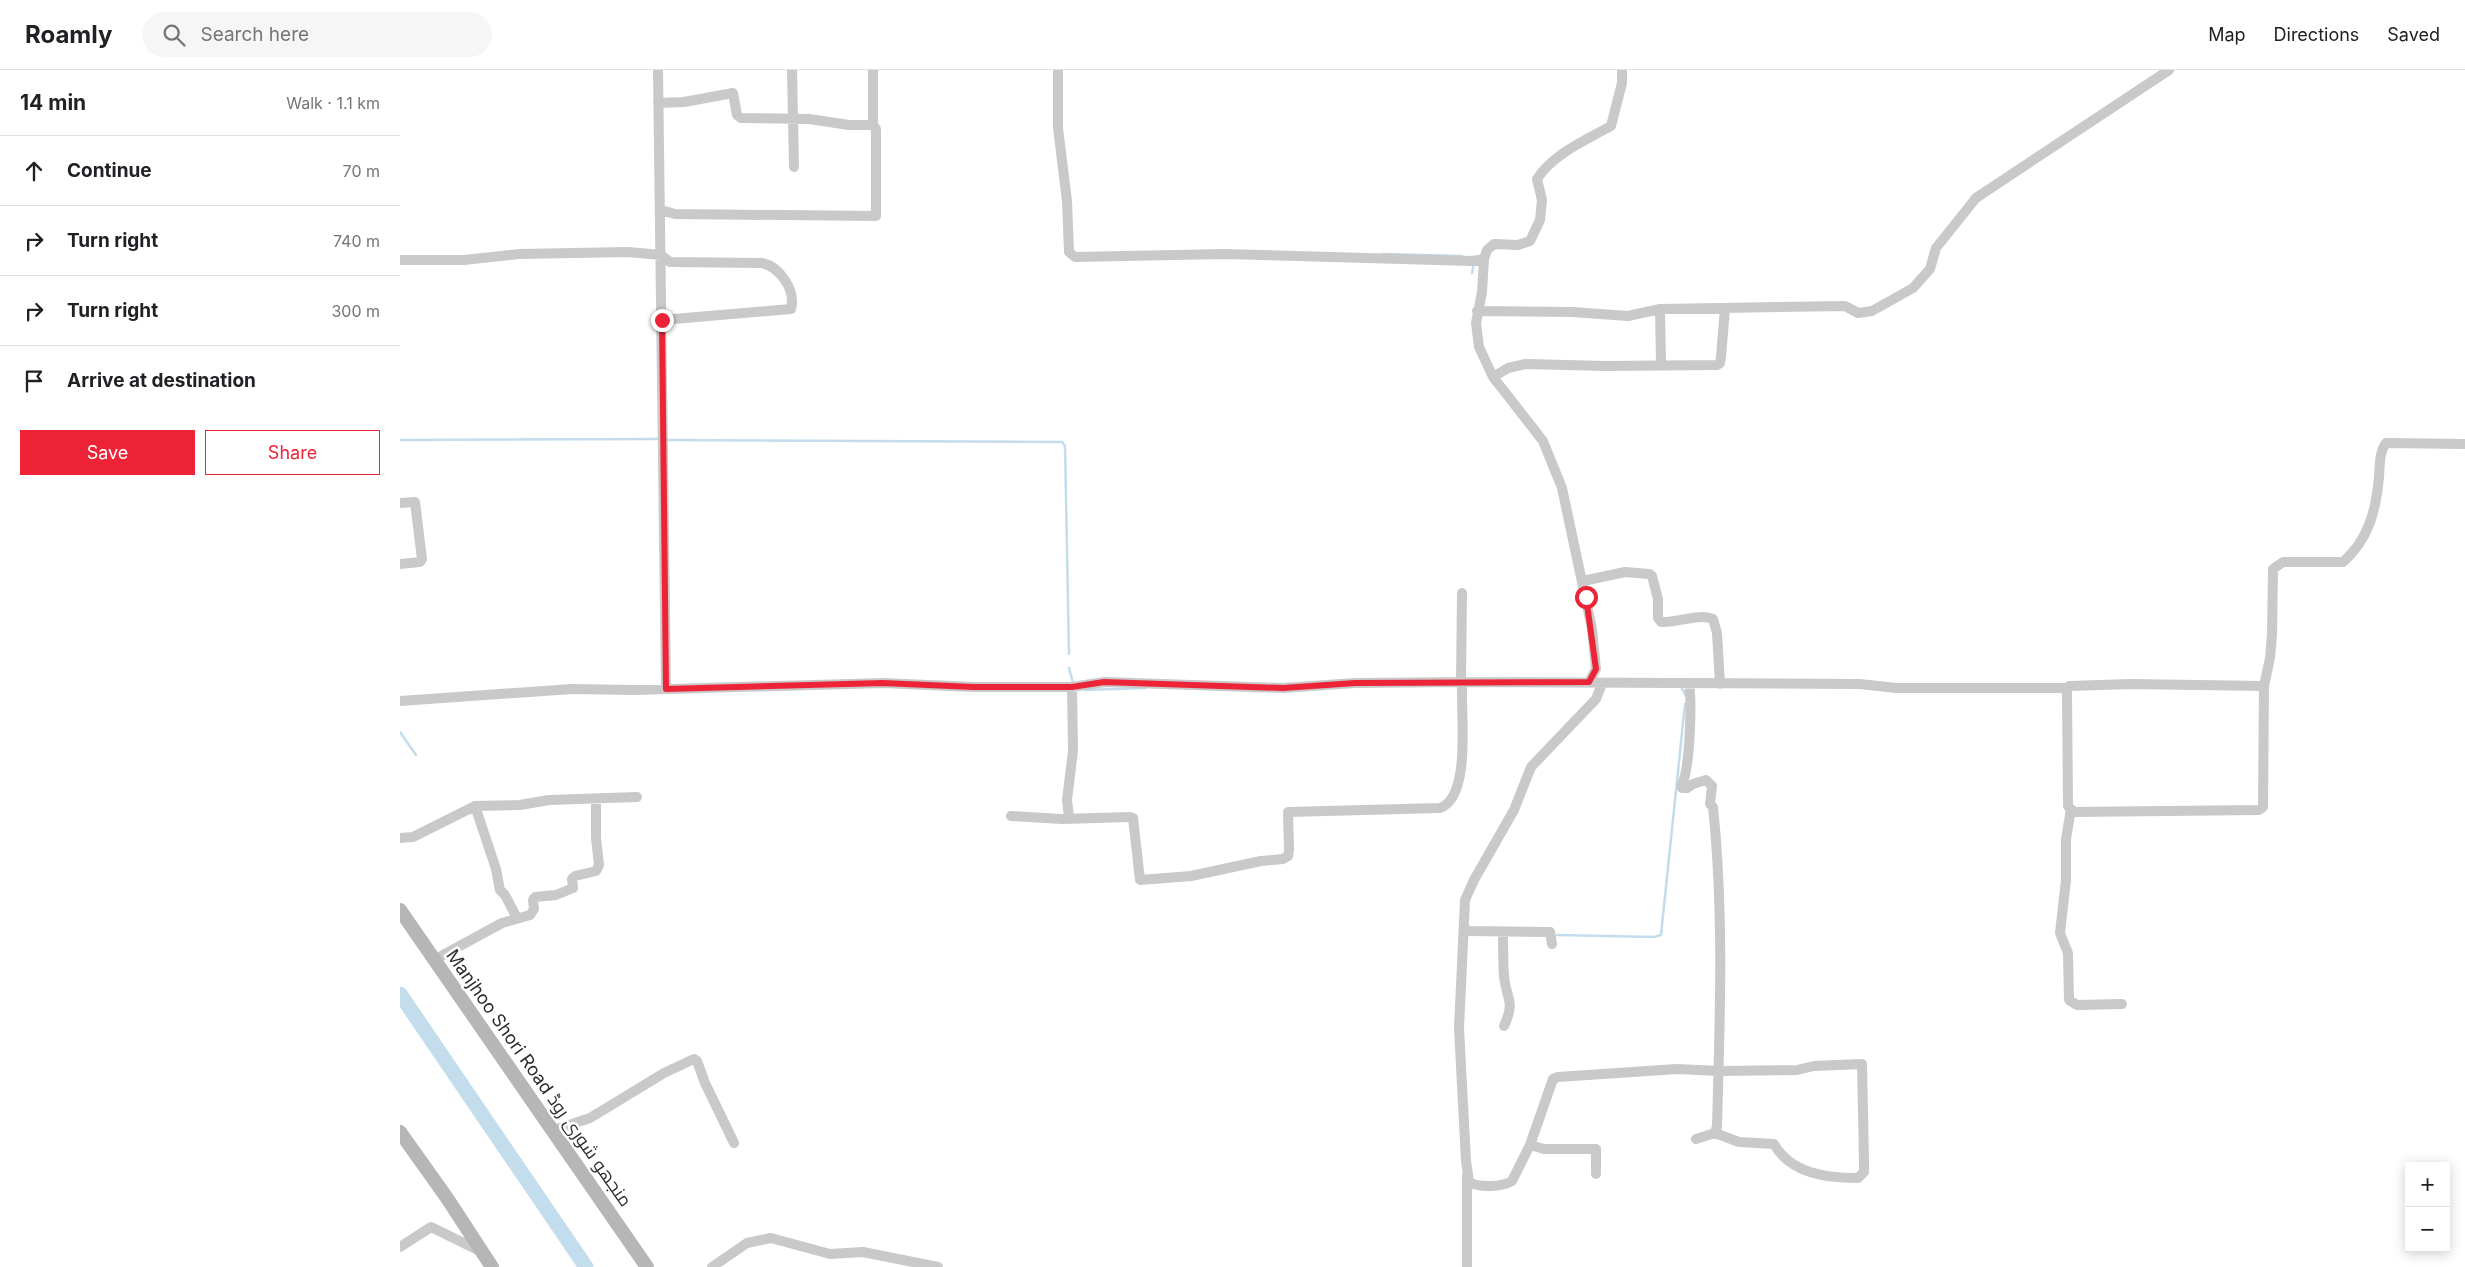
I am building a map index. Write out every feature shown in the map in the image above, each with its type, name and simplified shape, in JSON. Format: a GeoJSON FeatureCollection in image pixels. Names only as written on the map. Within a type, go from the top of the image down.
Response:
{"type":"FeatureCollection","features":[{"type":"Feature","properties":{"kind":"street"},"geometry":{"type":"LineString","coordinates":[[658,70],[666,689]]}},
{"type":"Feature","properties":{"kind":"street"},"geometry":{"type":"LineString","coordinates":[[792,70],[794,167]]}},
{"type":"Feature","properties":{"kind":"street"},"geometry":{"type":"LineString","coordinates":[[661,210],[675,214],[876,216],[876,129],[873,125],[873,70]]}},
{"type":"Feature","properties":{"kind":"street"},"geometry":{"type":"LineString","coordinates":[[1058,70],[1058,128],[1067,201],[1069,252],[1075,257],[1224,254],[1472,261],[1484,259]]}},
{"type":"Feature","properties":{"kind":"street"},"geometry":{"type":"LineString","coordinates":[[1589,682],[1596,669],[1592,629],[1562,488],[1544,441],[1493,377],[1479,347],[1476,323],[1482,292],[1484,259],[1487,250],[1494,244],[1518,246],[1530,241],[1540,220],[1542,200],[1537,179],[1544,168],[1612,126],[1622,83],[1622,70]]}},
{"type":"Feature","properties":{"kind":"street"},"geometry":{"type":"LineString","coordinates":[[1477,311],[1572,312],[1628,316],[1660,309],[1846,306],[1858,313],[1872,311],[1913,288],[1930,269],[1936,248],[1976,198],[2170,70]]}},
{"type":"Feature","properties":{"kind":"street"},"geometry":{"type":"LineString","coordinates":[[658,103],[684,102],[733,93],[737,115],[741,118],[824,120],[849,125],[873,125]]}},
{"type":"Feature","properties":{"kind":"street"},"geometry":{"type":"LineString","coordinates":[[400,260],[464,260],[519,254],[628,252],[661,255],[670,262],[768,265],[787,281],[792,304],[791,309],[662,320]]}},
{"type":"Feature","properties":{"kind":"street"},"geometry":{"type":"LineString","coordinates":[[1493,377],[1508,368],[1526,364],[1606,366],[1661,364],[1717,365],[1720,362],[1725,308]]}},
{"type":"Feature","properties":{"kind":"street"},"geometry":{"type":"LineString","coordinates":[[1660,309],[1661,364]]}},
{"type":"Feature","properties":{"kind":"street"},"geometry":{"type":"LineString","coordinates":[[2264,686],[2132,684],[2069,686],[2066,690],[2068,806],[2073,812],[2259,810],[2263,807],[2264,686],[2270,658],[2273,569],[2283,562],[2343,562],[2356,551],[2370,526],[2377,499],[2381,450],[2386,443],[2465,444]]}},
{"type":"Feature","properties":{"kind":"street"},"geometry":{"type":"LineString","coordinates":[[400,502],[415,502],[422,559],[420,562],[400,564]]}},
{"type":"Feature","properties":{"kind":"street"},"geometry":{"type":"LineString","coordinates":[[1583,581],[1625,572],[1649,574],[1652,576],[1658,599],[1658,618],[1661,622],[1706,616],[1713,619],[1717,633],[1720,684]]}},
{"type":"Feature","properties":{"kind":"street"},"geometry":{"type":"LineString","coordinates":[[1011,816],[1062,819],[1070,817],[1133,818],[1140,880],[1191,876],[1261,861],[1283,859],[1288,856],[1289,850],[1288,812],[1398,810],[1446,806],[1458,786],[1461,771],[1462,593]]}},
{"type":"Feature","properties":{"kind":"street"},"geometry":{"type":"LineString","coordinates":[[400,702],[572,689],[666,689],[883,683],[973,687],[1072,687],[1104,682],[1283,688],[1355,683],[1462,686],[1589,682],[1602,684],[2065,688],[2066,690]]}},
{"type":"Feature","properties":{"kind":"street"},"geometry":{"type":"LineString","coordinates":[[1467,1267],[1465,1202],[1467,1174],[1458,1028],[1465,900],[1474,880],[1514,810],[1531,767],[1596,699],[1602,684]]}},
{"type":"Feature","properties":{"kind":"street"},"geometry":{"type":"LineString","coordinates":[[1689,684],[1691,701],[1689,748],[1682,788],[1687,788],[1692,784],[1706,780],[1712,786],[1710,804],[1713,814],[1720,887],[1722,937],[1719,1071],[1717,1126],[1715,1133]]}},
{"type":"Feature","properties":{"kind":"street"},"geometry":{"type":"LineString","coordinates":[[1070,817],[1067,792],[1073,751],[1072,687]]}},
{"type":"Feature","properties":{"kind":"street"},"geometry":{"type":"LineString","coordinates":[[400,838],[413,837],[475,806],[520,805],[549,800],[637,797]]}},
{"type":"Feature","properties":{"kind":"street"},"geometry":{"type":"LineString","coordinates":[[434,960],[502,923],[532,913],[535,897],[566,892],[574,888],[572,879],[575,876],[596,871],[599,865],[596,838],[596,799]]}},
{"type":"Feature","properties":{"kind":"street"},"geometry":{"type":"LineString","coordinates":[[475,806],[496,870],[500,890],[505,895],[517,918]]}},
{"type":"Feature","properties":{"kind":"street"},"geometry":{"type":"LineString","coordinates":[[2071,809],[2066,839],[2066,880],[2060,932],[2068,953],[2069,1000],[2077,1005],[2122,1004]]}},
{"type":"Feature","properties":{"kind":"street","name":"Manjhoo Shori Road منجھو شوری روڈ"},"geometry":{"type":"LineString","coordinates":[[400,910],[647,1267]]}},
{"type":"Feature","properties":{"kind":"street"},"geometry":{"type":"LineString","coordinates":[[1464,928],[1469,932],[1550,932],[1552,944]]}},
{"type":"Feature","properties":{"kind":"street"},"geometry":{"type":"LineString","coordinates":[[1503,932],[1504,979],[1511,1004],[1511,1012],[1504,1026]]}},
{"type":"Feature","properties":{"kind":"street"},"geometry":{"type":"LineString","coordinates":[[554,1130],[590,1118],[664,1073],[694,1059],[697,1061],[734,1143]]}},
{"type":"Feature","properties":{"kind":"street"},"geometry":{"type":"LineString","coordinates":[[1467,1174],[1469,1182],[1478,1185],[1506,1184],[1512,1181],[1530,1145],[1553,1079],[1677,1069],[1719,1071],[1797,1070],[1814,1066],[1862,1064],[1864,1172],[1858,1178],[1809,1172],[1789,1163],[1774,1144],[1739,1142],[1715,1133],[1696,1139]]}},
{"type":"Feature","properties":{"kind":"street"},"geometry":{"type":"LineString","coordinates":[[400,1132],[492,1267]]}},
{"type":"Feature","properties":{"kind":"street"},"geometry":{"type":"LineString","coordinates":[[1530,1145],[1544,1149],[1596,1149],[1596,1174]]}},
{"type":"Feature","properties":{"kind":"street"},"geometry":{"type":"LineString","coordinates":[[400,1246],[431,1226],[483,1253]]}},
{"type":"Feature","properties":{"kind":"street"},"geometry":{"type":"LineString","coordinates":[[712,1267],[747,1243],[771,1238],[830,1254],[863,1252],[908,1264],[938,1267]]}},
{"type":"Feature","properties":{"kind":"waterway"},"geometry":{"type":"LineString","coordinates":[[1383,254],[1462,256]]}},
{"type":"Feature","properties":{"kind":"waterway"},"geometry":{"type":"LineString","coordinates":[[1472,273],[1474,263]]}},
{"type":"Feature","properties":{"kind":"waterway"},"geometry":{"type":"LineString","coordinates":[[400,440],[661,439]]}},
{"type":"Feature","properties":{"kind":"waterway"},"geometry":{"type":"LineString","coordinates":[[666,440],[1062,442],[1065,446],[1069,654]]}},
{"type":"Feature","properties":{"kind":"waterway"},"geometry":{"type":"LineString","coordinates":[[1069,668],[1073,683]]}},
{"type":"Feature","properties":{"kind":"waterway"},"geometry":{"type":"LineString","coordinates":[[1085,690],[1145,688]]}},
{"type":"Feature","properties":{"kind":"waterway"},"geometry":{"type":"LineString","coordinates":[[1682,689],[1686,696]]}},
{"type":"Feature","properties":{"kind":"waterway"},"geometry":{"type":"LineString","coordinates":[[1557,935],[1654,937],[1661,935],[1685,704]]}},
{"type":"Feature","properties":{"kind":"waterway"},"geometry":{"type":"LineString","coordinates":[[400,732],[416,755]]}},
{"type":"Feature","properties":{"kind":"waterway"},"geometry":{"type":"LineString","coordinates":[[400,994],[586,1267]]}},
{"type":"Feature","properties":{"kind":"route"},"geometry":{"type":"LineString","coordinates":[[662,320],[664,648],[666,689],[883,683],[973,687],[1072,687],[1104,682],[1283,688],[1355,683],[1589,682],[1596,669],[1592,629],[1586,597]]}}]}
